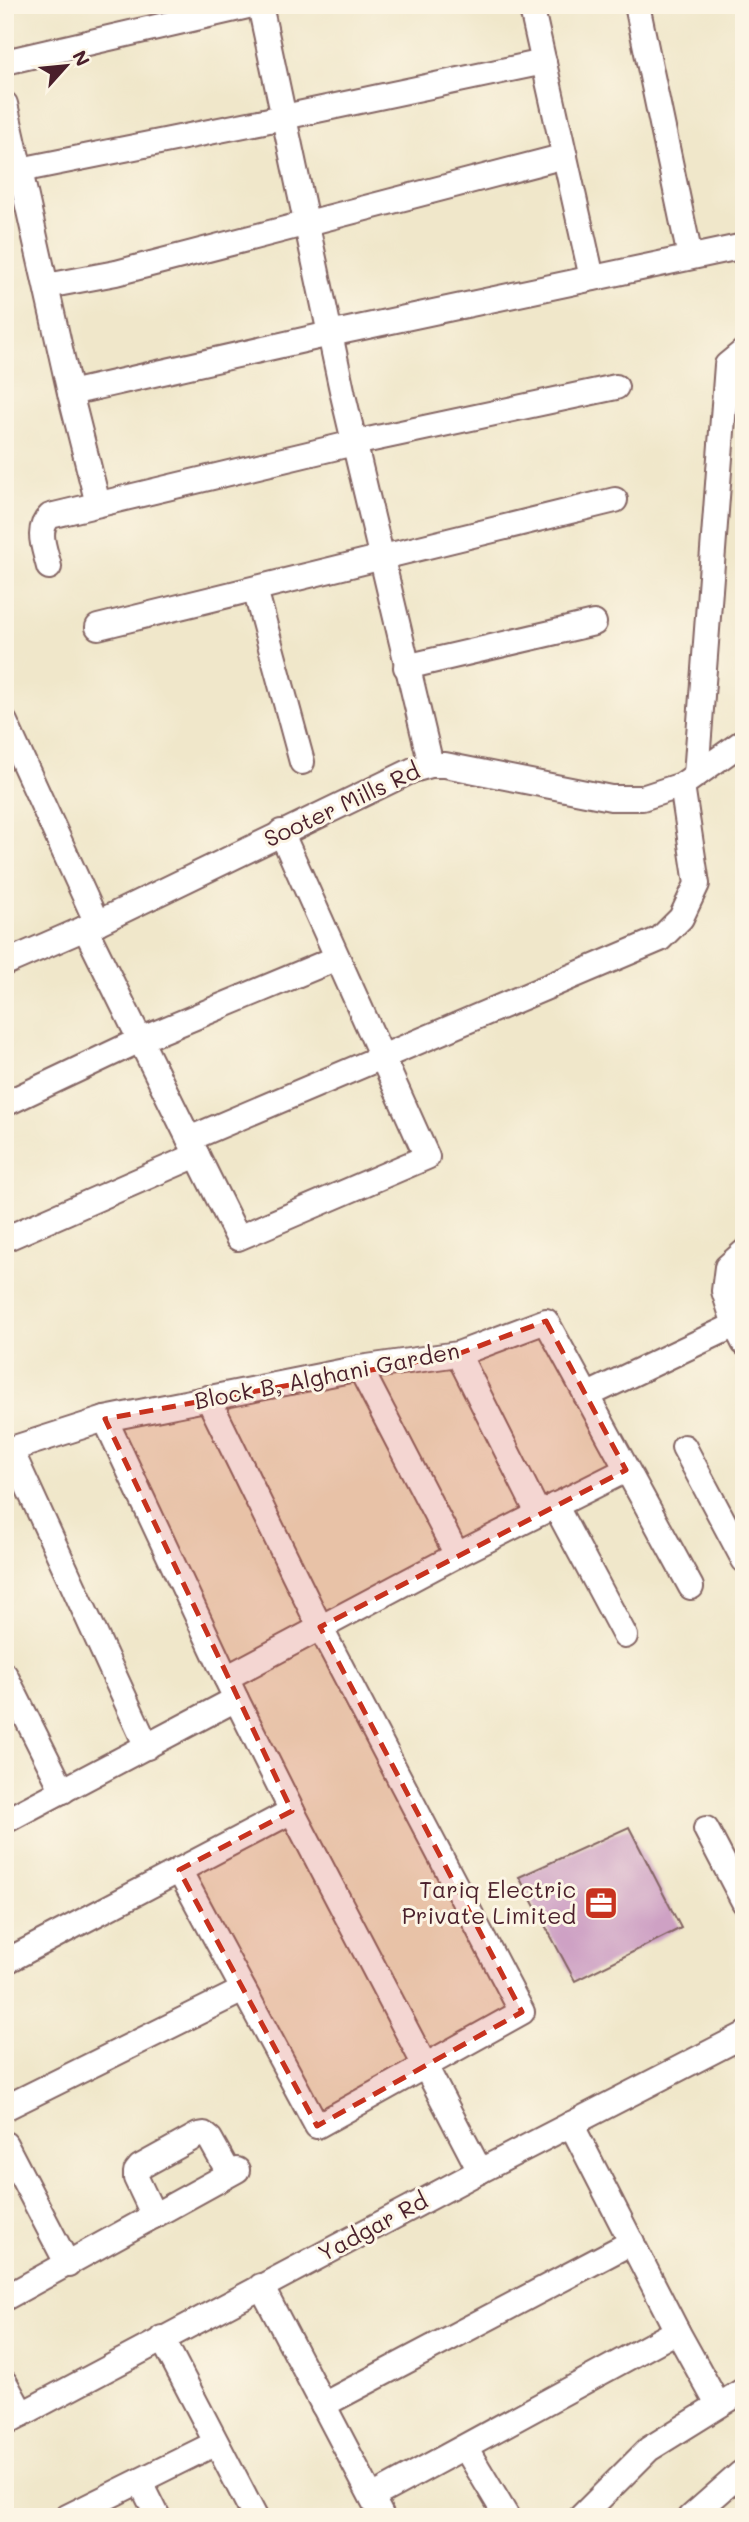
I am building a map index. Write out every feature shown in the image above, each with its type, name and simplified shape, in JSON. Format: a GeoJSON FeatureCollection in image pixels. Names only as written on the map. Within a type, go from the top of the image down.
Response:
{"type":"FeatureCollection","features":[{"type":"Feature","properties":{"kind":"street"},"geometry":{"type":"LineString","coordinates":[[5,62],[252,5]]}},
{"type":"Feature","properties":{"kind":"street"},"geometry":{"type":"LineString","coordinates":[[260,5],[354,443],[431,765]]}},
{"type":"Feature","properties":{"kind":"street"},"geometry":{"type":"LineString","coordinates":[[531,5],[592,278]]}},
{"type":"Feature","properties":{"kind":"street"},"geometry":{"type":"LineString","coordinates":[[637,5],[690,257]]}},
{"type":"Feature","properties":{"kind":"street"},"geometry":{"type":"LineString","coordinates":[[20,170],[544,62]]}},
{"type":"Feature","properties":{"kind":"street"},"geometry":{"type":"LineString","coordinates":[[5,104],[70,393],[98,504]]}},
{"type":"Feature","properties":{"kind":"street"},"geometry":{"type":"LineString","coordinates":[[47,286],[116,273],[565,156]]}},
{"type":"Feature","properties":{"kind":"street"},"geometry":{"type":"LineString","coordinates":[[70,393],[330,334],[744,246]]}},
{"type":"Feature","properties":{"kind":"street"},"geometry":{"type":"LineString","coordinates":[[5,1239],[382,1057],[660,939],[681,918],[697,884],[689,780],[727,365],[744,351]]}},
{"type":"Feature","properties":{"kind":"street"},"geometry":{"type":"LineString","coordinates":[[49,567],[41,532],[43,523],[50,516],[354,443],[616,387]]}},
{"type":"Feature","properties":{"kind":"street"},"geometry":{"type":"LineString","coordinates":[[98,627],[615,500]]}},
{"type":"Feature","properties":{"kind":"street"},"geometry":{"type":"LineString","coordinates":[[255,589],[302,762]]}},
{"type":"Feature","properties":{"kind":"street"},"geometry":{"type":"LineString","coordinates":[[406,667],[594,623]]}},
{"type":"Feature","properties":{"kind":"street"},"geometry":{"type":"LineString","coordinates":[[5,722],[140,1040],[238,1238],[427,1157],[281,832]]}},
{"type":"Feature","properties":{"kind":"street","name":"Sooter Mills Rd"},"geometry":{"type":"LineString","coordinates":[[5,963],[91,925],[413,770],[431,765],[470,769],[611,798],[642,798],[689,780],[744,741]]}},
{"type":"Feature","properties":{"kind":"street"},"geometry":{"type":"LineString","coordinates":[[5,1104],[140,1040],[337,958]]}},
{"type":"Feature","properties":{"kind":"street"},"geometry":{"type":"LineString","coordinates":[[691,1587],[586,1396],[739,1334],[724,1291],[727,1267],[744,1252]]}},
{"type":"Feature","properties":{"kind":"street","name":"Block B, Alghani Garden"},"geometry":{"type":"LineString","coordinates":[[8,1451],[105,1419],[360,1368],[458,1354],[546,1321],[586,1396]]}},
{"type":"Feature","properties":{"kind":"street"},"geometry":{"type":"LineString","coordinates":[[458,1354],[547,1509],[625,1636]]}},
{"type":"Feature","properties":{"kind":"street"},"geometry":{"type":"LineString","coordinates":[[360,1368],[457,1555]]}},
{"type":"Feature","properties":{"kind":"street"},"geometry":{"type":"LineString","coordinates":[[179,1870],[317,2126],[522,2012],[320,1627],[208,1398]]}},
{"type":"Feature","properties":{"kind":"street"},"geometry":{"type":"LineString","coordinates":[[105,1419],[292,1811],[480,2171]]}},
{"type":"Feature","properties":{"kind":"street"},"geometry":{"type":"LineString","coordinates":[[684,1447],[744,1560]]}},
{"type":"Feature","properties":{"kind":"street"},"geometry":{"type":"LineString","coordinates":[[8,1451],[147,1747]]}},
{"type":"Feature","properties":{"kind":"street"},"geometry":{"type":"LineString","coordinates":[[5,1821],[147,1747],[320,1627],[626,1470]]}},
{"type":"Feature","properties":{"kind":"street"},"geometry":{"type":"LineString","coordinates":[[5,1675],[63,1791]]}},
{"type":"Feature","properties":{"kind":"street"},"geometry":{"type":"LineString","coordinates":[[5,1962],[292,1811]]}},
{"type":"Feature","properties":{"kind":"street"},"geometry":{"type":"LineString","coordinates":[[706,1829],[744,1902]]}},
{"type":"Feature","properties":{"kind":"street"},"geometry":{"type":"LineString","coordinates":[[5,2108],[243,1990]]}},
{"type":"Feature","properties":{"kind":"street","name":"Yadgar Rd"},"geometry":{"type":"LineString","coordinates":[[14,2418],[480,2171],[744,2035]]}},
{"type":"Feature","properties":{"kind":"street"},"geometry":{"type":"LineString","coordinates":[[571,2124],[718,2405]]}},
{"type":"Feature","properties":{"kind":"street"},"geometry":{"type":"LineString","coordinates":[[5,2298],[68,2265],[233,2171],[204,2134],[140,2167],[136,2172],[136,2178],[154,2216]]}},
{"type":"Feature","properties":{"kind":"street"},"geometry":{"type":"LineString","coordinates":[[5,2144],[68,2265]]}},
{"type":"Feature","properties":{"kind":"street"},"geometry":{"type":"LineString","coordinates":[[323,2405],[632,2242]]}},
{"type":"Feature","properties":{"kind":"street"},"geometry":{"type":"LineString","coordinates":[[261,2286],[377,2507],[465,2447],[677,2331]]}},
{"type":"Feature","properties":{"kind":"street"},"geometry":{"type":"LineString","coordinates":[[162,2338],[255,2517]]}},
{"type":"Feature","properties":{"kind":"street"},"geometry":{"type":"LineString","coordinates":[[5,2383],[14,2418]]}},
{"type":"Feature","properties":{"kind":"street"},"geometry":{"type":"LineString","coordinates":[[580,2517],[649,2449],[744,2390]]}},
{"type":"Feature","properties":{"kind":"street"},"geometry":{"type":"LineString","coordinates":[[67,2517],[216,2443]]}},
{"type":"Feature","properties":{"kind":"street"},"geometry":{"type":"LineString","coordinates":[[465,2447],[507,2517]]}},
{"type":"Feature","properties":{"kind":"street"},"geometry":{"type":"LineString","coordinates":[[691,2517],[741,2473],[744,2475]]}},
{"type":"Feature","properties":{"kind":"street"},"geometry":{"type":"LineString","coordinates":[[140,2481],[158,2517]]}},
{"type":"Feature","properties":{"kind":"highlighted area"},"geometry":{"type":"Polygon","coordinates":[[[546,1321],[626,1470],[320,1627],[522,2012],[317,2126],[179,1870],[292,1811],[105,1419],[458,1354],[546,1321]]]}},
{"type":"Feature","properties":{"kind":"building","name":"Tariq Electric Private Limited"},"geometry":{"type":"Polygon","coordinates":[[[629,1827],[681,1928],[575,1981],[519,1877],[629,1827]]]}},
{"type":"Feature","properties":{"kind":"place","name":"Tariq Electric Private Limited"},"geometry":{"type":"Point","coordinates":[601,1903]}}]}
